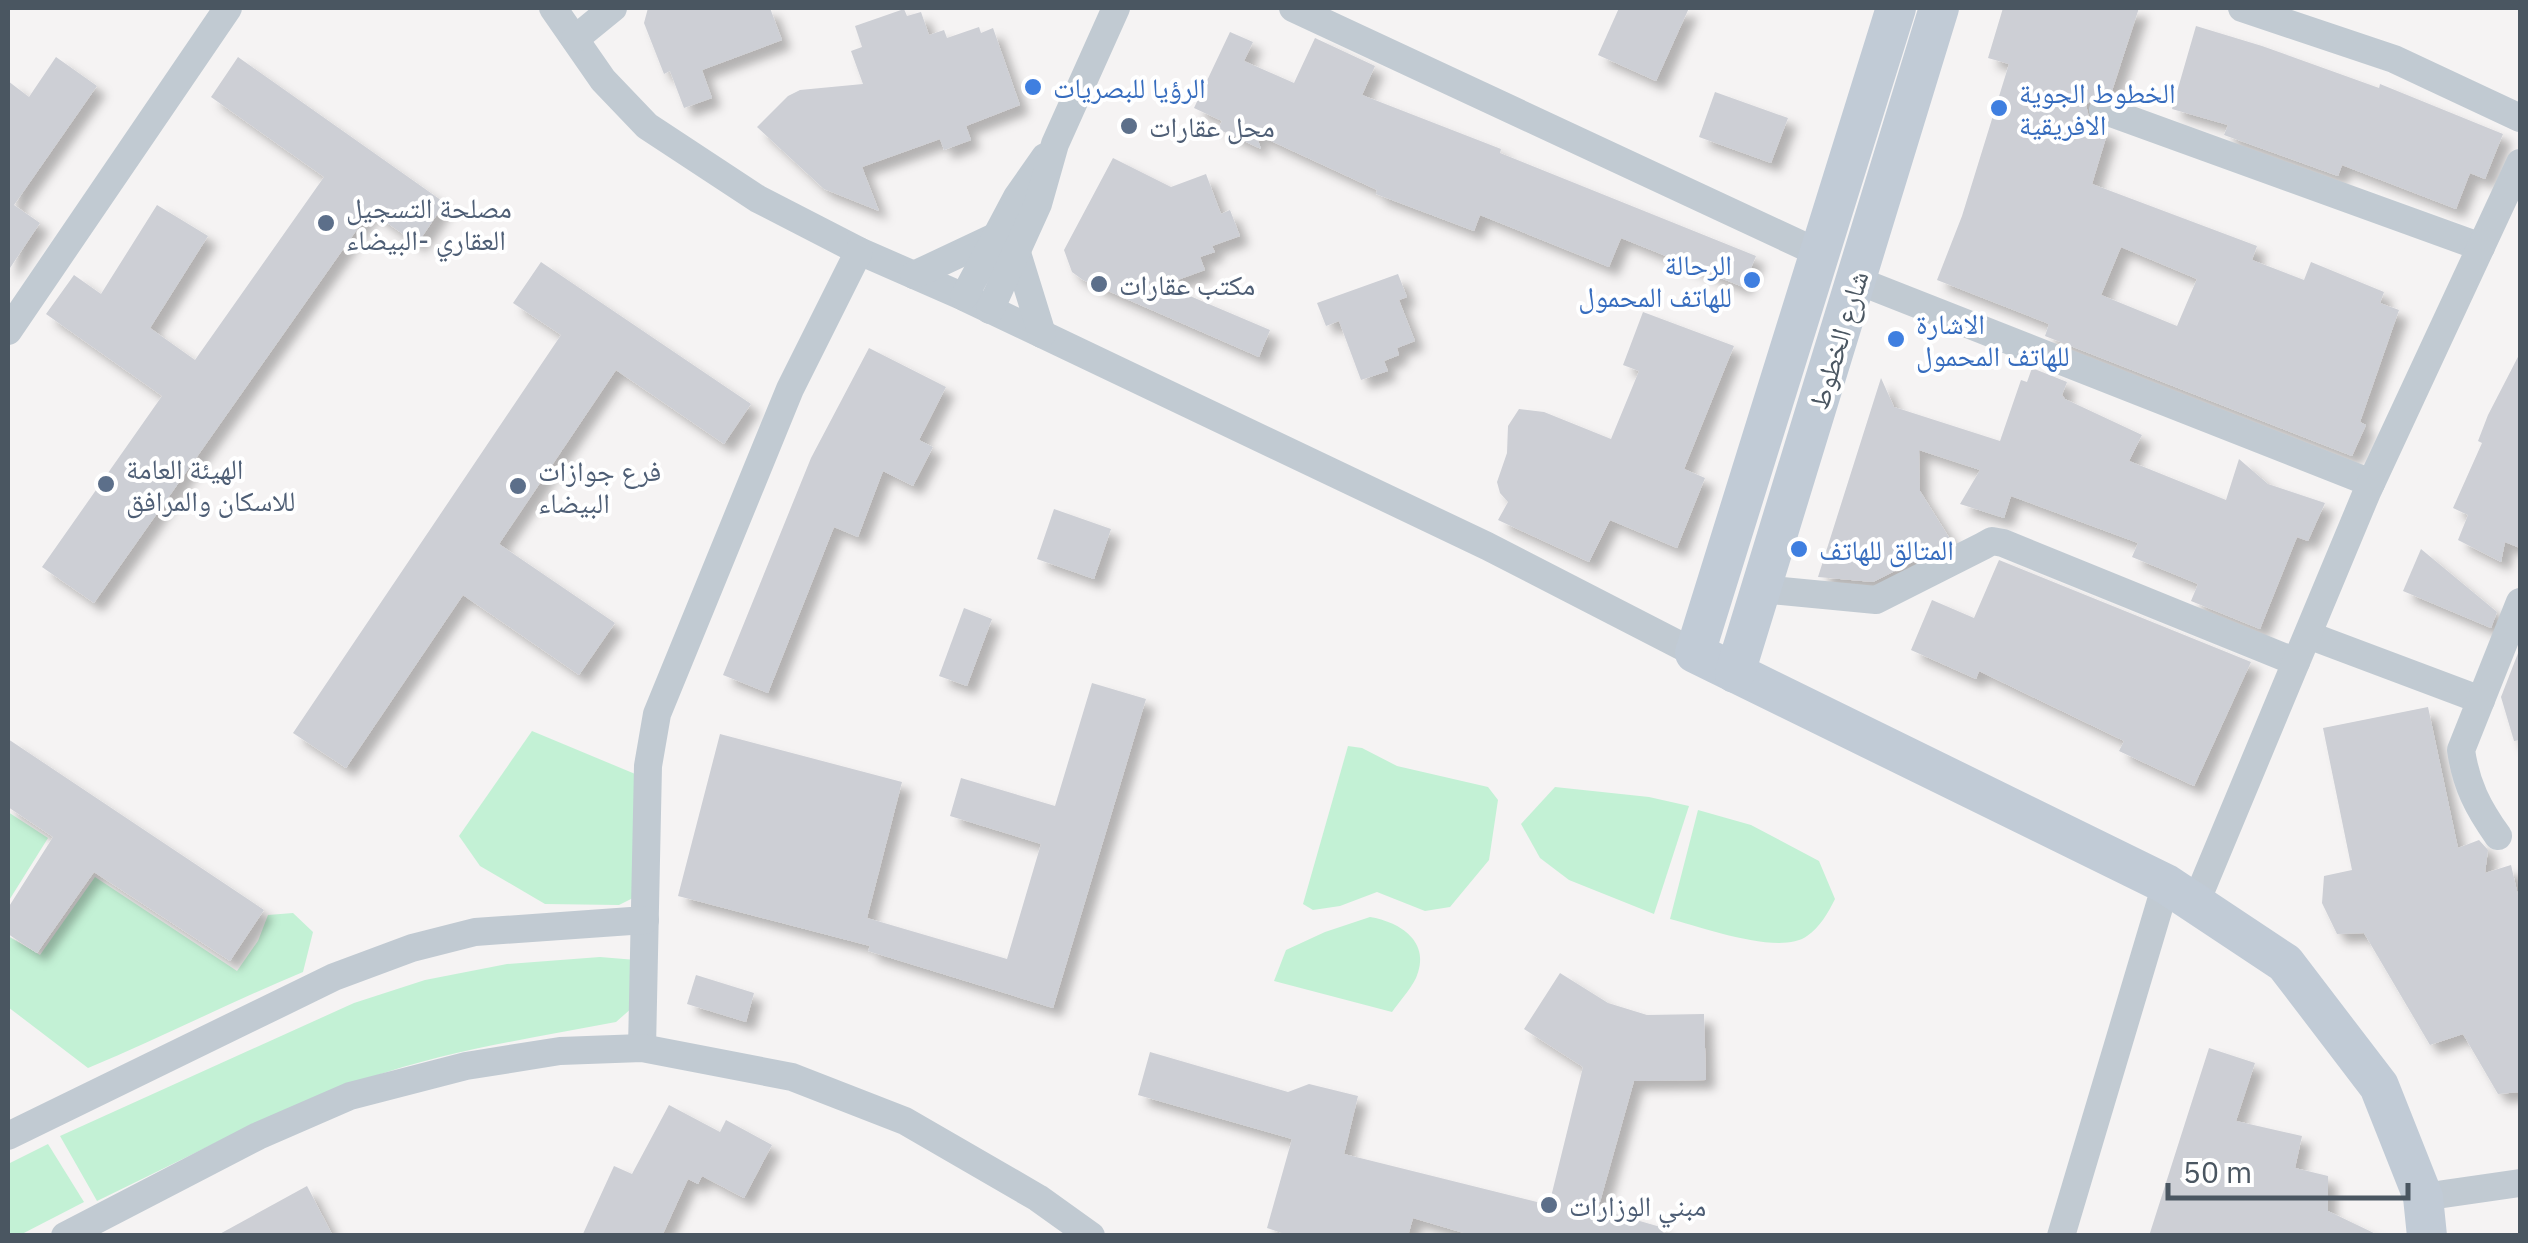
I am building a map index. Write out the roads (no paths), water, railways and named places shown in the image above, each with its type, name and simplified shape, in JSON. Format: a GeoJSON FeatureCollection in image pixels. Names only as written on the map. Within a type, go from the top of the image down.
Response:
{"type":"FeatureCollection","features":[{"type":"Feature","properties":{"kind":"street"},"geometry":{"type":"LineString","coordinates":[[8,331],[228,8]]}},
{"type":"Feature","properties":{"kind":"street"},"geometry":{"type":"LineString","coordinates":[[553,8],[603,80],[647,126],[758,199],[860,251],[1488,546],[2181,893],[2284,963],[2379,1086],[2425,1216],[2520,1183]]}},
{"type":"Feature","properties":{"kind":"street"},"geometry":{"type":"LineString","coordinates":[[574,40],[613,8]]}},
{"type":"Feature","properties":{"kind":"street"},"geometry":{"type":"LineString","coordinates":[[990,310],[1029,177],[1055,144],[1116,8]]}},
{"type":"Feature","properties":{"kind":"street"},"geometry":{"type":"LineString","coordinates":[[1293,8],[1821,254]]}},
{"type":"Feature","properties":{"kind":"street","name":"شارع الخطوط"},"geometry":{"type":"LineString","coordinates":[[1695,653],[1896,8]]}},
{"type":"Feature","properties":{"kind":"street","name":"شارع الخطوط"},"geometry":{"type":"LineString","coordinates":[[1735,673],[1940,8]]}},
{"type":"Feature","properties":{"kind":"street"},"geometry":{"type":"LineString","coordinates":[[2242,8],[2394,59],[2520,118]]}},
{"type":"Feature","properties":{"kind":"street"},"geometry":{"type":"LineString","coordinates":[[2104,110],[2481,247]]}},
{"type":"Feature","properties":{"kind":"street"},"geometry":{"type":"LineString","coordinates":[[2062,1236],[2181,893],[2296,662],[2372,483],[2520,163]]}},
{"type":"Feature","properties":{"kind":"street"},"geometry":{"type":"LineString","coordinates":[[914,275],[1007,245]]}},
{"type":"Feature","properties":{"kind":"street"},"geometry":{"type":"LineString","coordinates":[[964,297],[1007,245]]}},
{"type":"Feature","properties":{"kind":"street"},"geometry":{"type":"LineString","coordinates":[[1007,245],[1042,334]]}},
{"type":"Feature","properties":{"kind":"street"},"geometry":{"type":"LineString","coordinates":[[642,1048],[648,766],[657,714],[790,389],[860,251]]}},
{"type":"Feature","properties":{"kind":"street"},"geometry":{"type":"LineString","coordinates":[[1856,280],[2372,483]]}},
{"type":"Feature","properties":{"kind":"street"},"geometry":{"type":"LineString","coordinates":[[1760,590],[1876,600],[1982,546],[2003,543],[2296,662]]}},
{"type":"Feature","properties":{"kind":"street"},"geometry":{"type":"LineString","coordinates":[[2498,836],[2475,804],[2464,774],[2462,750],[2520,602]]}},
{"type":"Feature","properties":{"kind":"street"},"geometry":{"type":"LineString","coordinates":[[2308,635],[2480,700]]}},
{"type":"Feature","properties":{"kind":"street"},"geometry":{"type":"LineString","coordinates":[[8,1136],[334,977],[412,948],[475,932],[645,920]]}},
{"type":"Feature","properties":{"kind":"street"},"geometry":{"type":"LineString","coordinates":[[65,1236],[258,1136],[350,1096],[466,1066],[560,1051],[642,1048],[792,1077],[904,1122],[1038,1198],[1091,1236]]}},
{"type":"Feature","properties":{"kind":"place","name":"الرؤيا للبصريات"},"geometry":{"type":"Point","coordinates":[1033,87]}},
{"type":"Feature","properties":{"kind":"place","name":"الخطوط الجوية الافريقية"},"geometry":{"type":"Point","coordinates":[1999,108]}},
{"type":"Feature","properties":{"kind":"place","name":"محل عقارات"},"geometry":{"type":"Point","coordinates":[1129,126]}},
{"type":"Feature","properties":{"kind":"place","name":"مصلحة التسجيل العقاري -البيضاء"},"geometry":{"type":"Point","coordinates":[326,223]}},
{"type":"Feature","properties":{"kind":"place","name":"الرحالة للهاتف المحمول"},"geometry":{"type":"Point","coordinates":[1752,280]}},
{"type":"Feature","properties":{"kind":"place","name":"مكتب عقارات"},"geometry":{"type":"Point","coordinates":[1099,284]}},
{"type":"Feature","properties":{"kind":"place","name":"الاشارة للهاتف المحمول"},"geometry":{"type":"Point","coordinates":[1896,339]}},
{"type":"Feature","properties":{"kind":"place","name":"الهيئة العامة للاسكان والمرافق"},"geometry":{"type":"Point","coordinates":[106,484]}},
{"type":"Feature","properties":{"kind":"place","name":"فرع جوازات البيضاء"},"geometry":{"type":"Point","coordinates":[518,486]}},
{"type":"Feature","properties":{"kind":"place","name":"المتالق للهاتف"},"geometry":{"type":"Point","coordinates":[1799,549]}},
{"type":"Feature","properties":{"kind":"place","name":"مبني الوزارات"},"geometry":{"type":"Point","coordinates":[1549,1205]}}]}
